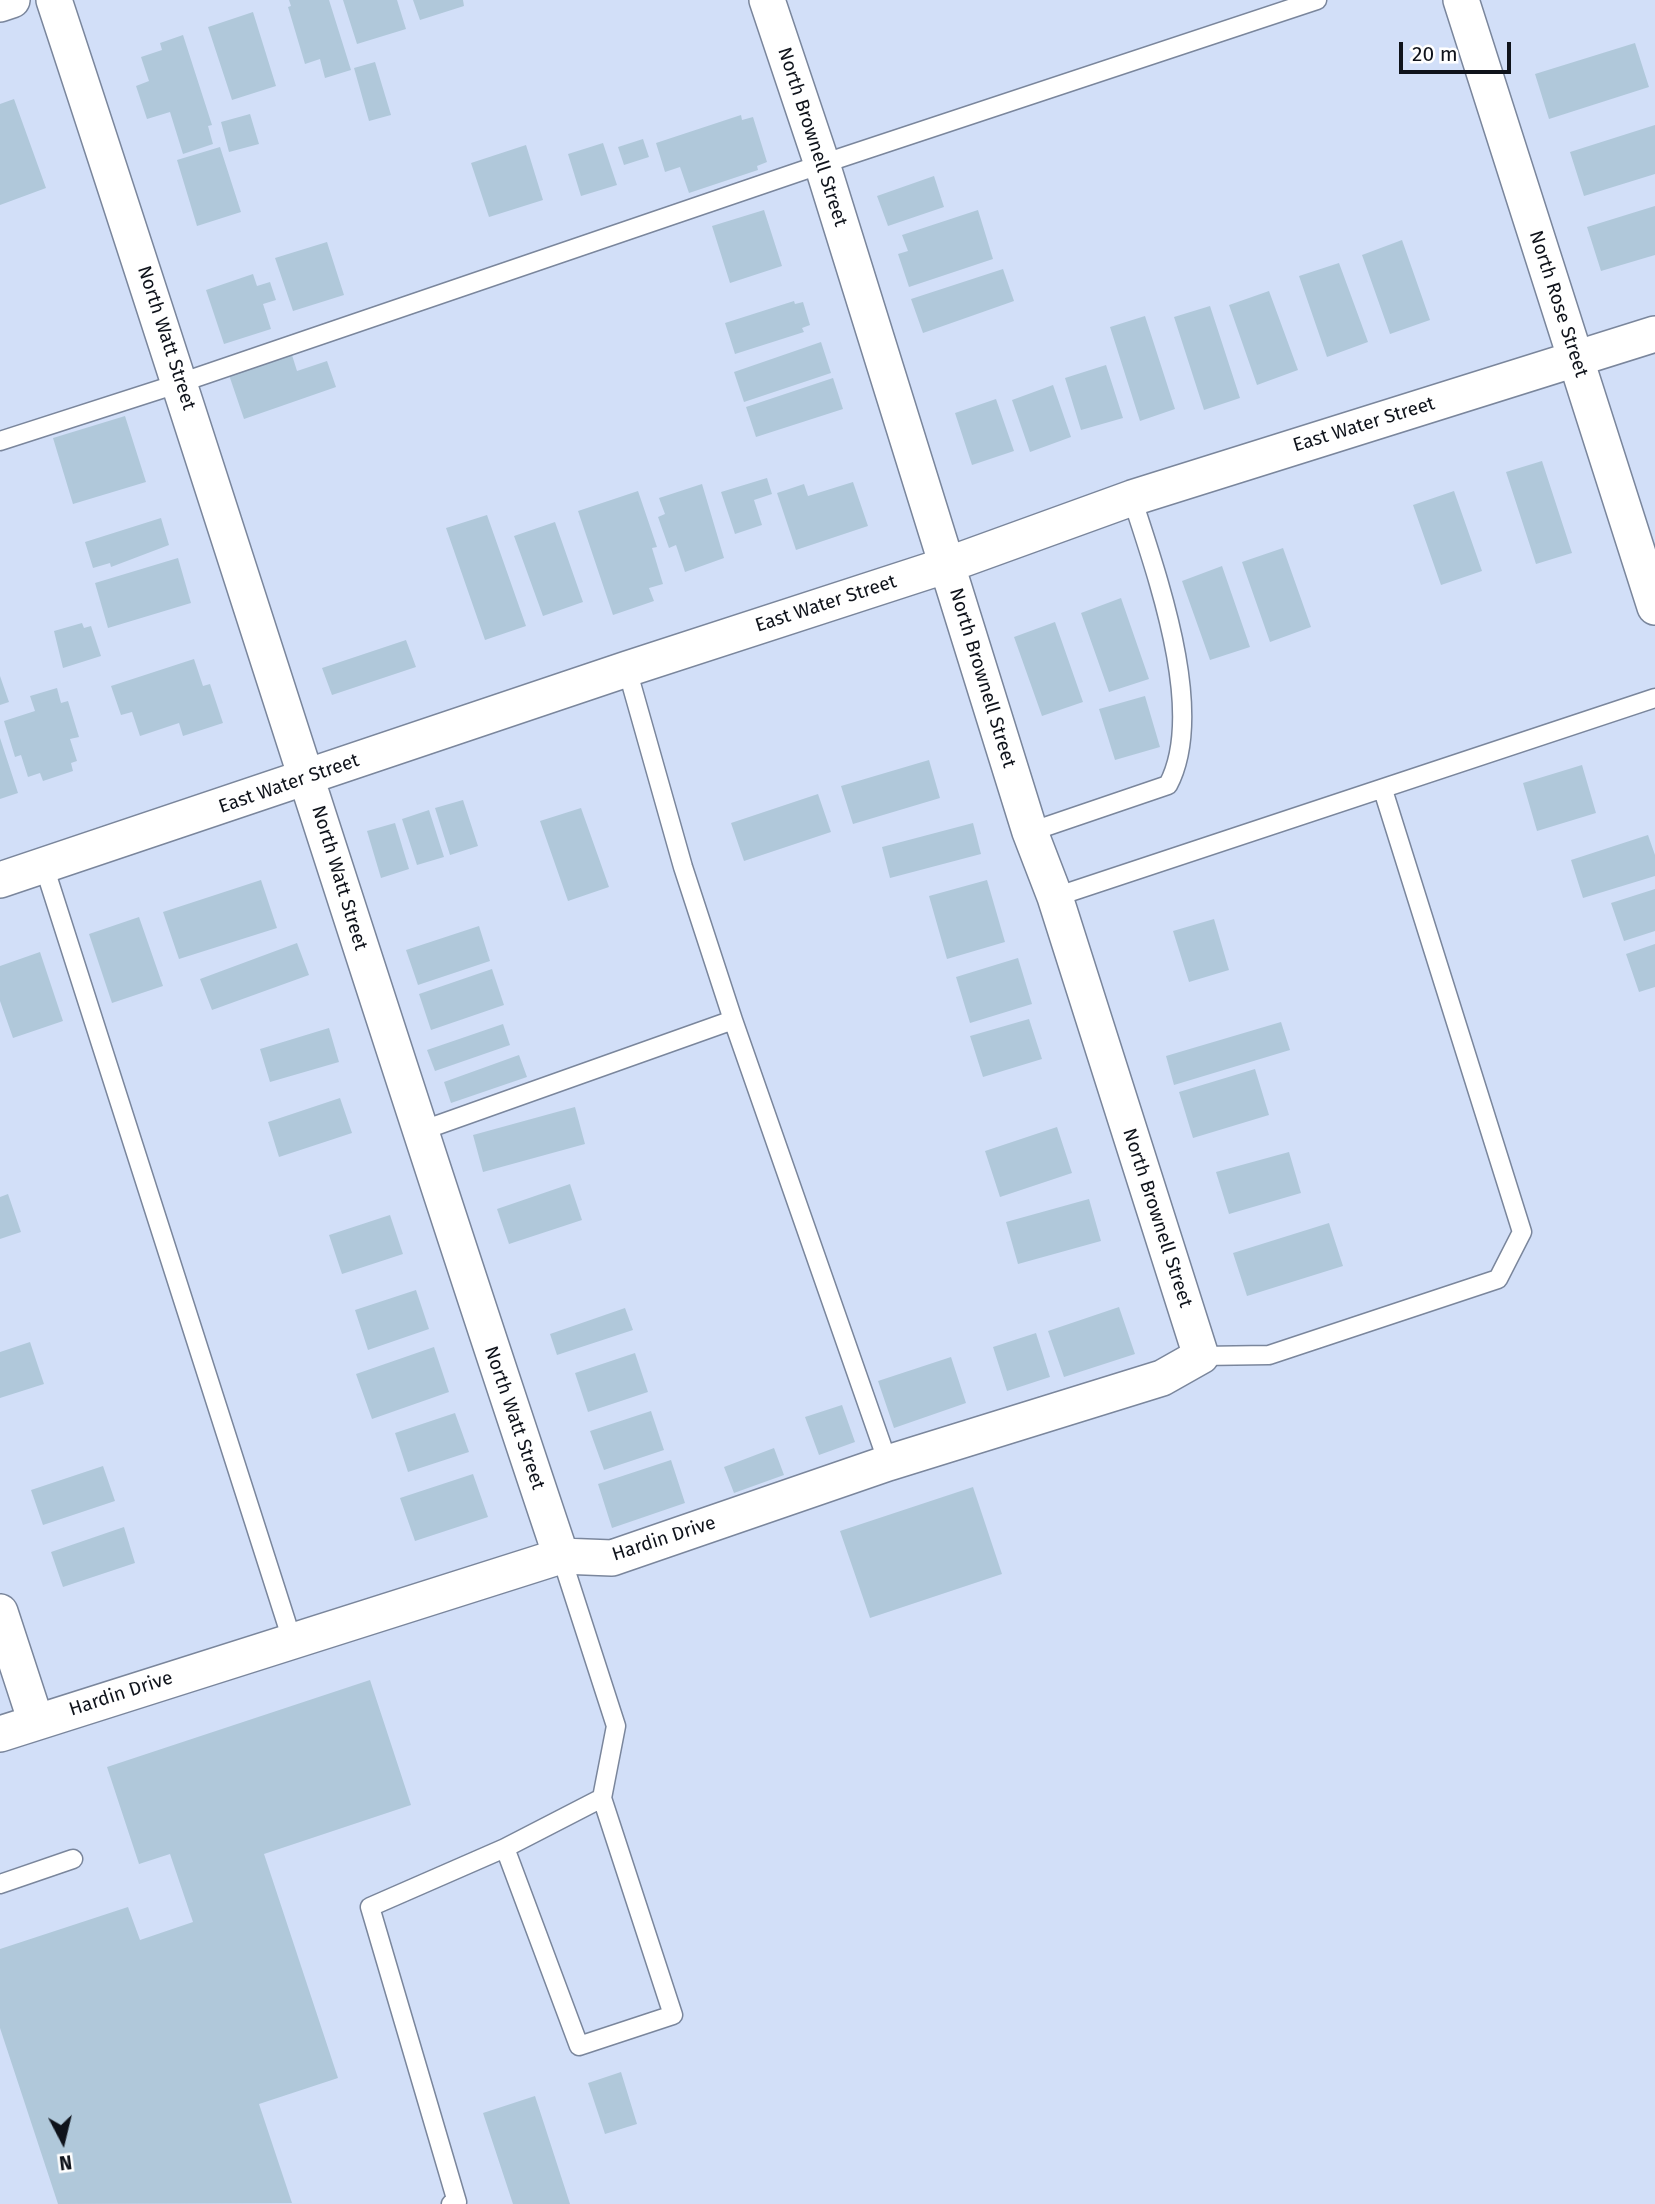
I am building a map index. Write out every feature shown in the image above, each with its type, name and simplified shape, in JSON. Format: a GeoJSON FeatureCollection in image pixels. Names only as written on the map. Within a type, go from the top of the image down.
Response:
{"type":"FeatureCollection","features":[{"type":"Feature","properties":{"kind":"street"},"geometry":{"type":"LineString","coordinates":[[0,4],[12,0]]}},
{"type":"Feature","properties":{"kind":"street","name":"North Watt Street"},"geometry":{"type":"LineString","coordinates":[[54,0],[180,383],[418,1132],[561,1556]]}},
{"type":"Feature","properties":{"kind":"street","name":"North Brownell Street"},"geometry":{"type":"LineString","coordinates":[[767,0],[822,164],[1031,832],[1055,897],[1201,1356]]}},
{"type":"Feature","properties":{"kind":"street","name":"North Rose Street"},"geometry":{"type":"LineString","coordinates":[[1461,0],[1655,607]]}},
{"type":"Feature","properties":{"kind":"street","name":"East Water Street"},"geometry":{"type":"LineString","coordinates":[[0,880],[307,779],[627,668],[947,565],[1132,498],[1655,334]]}},
{"type":"Feature","properties":{"kind":"street","name":"Hardin Drive"},"geometry":{"type":"LineString","coordinates":[[0,1734],[561,1556],[612,1558],[888,1463],[1162,1378],[1201,1356]]}},
{"type":"Feature","properties":{"kind":"street"},"geometry":{"type":"LineString","coordinates":[[0,1612],[36,1722]]}},
{"type":"Feature","properties":{"kind":"lane"},"geometry":{"type":"LineString","coordinates":[[0,441],[180,383],[822,164],[1317,0]]}},
{"type":"Feature","properties":{"kind":"lane"},"geometry":{"type":"LineString","coordinates":[[1031,832],[1168,785],[1179,766],[1181,685],[1161,589],[1132,498]]}},
{"type":"Feature","properties":{"kind":"lane"},"geometry":{"type":"LineString","coordinates":[[627,668],[683,867],[733,1020],[888,1463]]}},
{"type":"Feature","properties":{"kind":"lane"},"geometry":{"type":"LineString","coordinates":[[1055,897],[1655,698]]}},
{"type":"Feature","properties":{"kind":"lane"},"geometry":{"type":"LineString","coordinates":[[1201,1356],[1269,1355],[1498,1279],[1522,1232],[1383,790]]}},
{"type":"Feature","properties":{"kind":"lane"},"geometry":{"type":"LineString","coordinates":[[44,866],[292,1640]]}},
{"type":"Feature","properties":{"kind":"lane"},"geometry":{"type":"LineString","coordinates":[[418,1132],[733,1020]]}},
{"type":"Feature","properties":{"kind":"lane"},"geometry":{"type":"LineString","coordinates":[[505,1848],[579,2046],[673,2015],[602,1798],[616,1726],[561,1556]]}},
{"type":"Feature","properties":{"kind":"lane"},"geometry":{"type":"LineString","coordinates":[[451,2204],[457,2202],[370,1907],[505,1848],[602,1798]]}},
{"type":"Feature","properties":{"kind":"lane"},"geometry":{"type":"LineString","coordinates":[[0,1884],[73,1859]]}},
{"type":"Feature","properties":{"kind":"building"},"geometry":{"type":"Polygon","coordinates":[[[289,0],[329,0],[351,70],[325,78],[320,59],[305,64],[288,7],[291,6],[289,0]]]}},
{"type":"Feature","properties":{"kind":"building"},"geometry":{"type":"Polygon","coordinates":[[[343,0],[397,0],[406,29],[357,44],[343,0]]]}},
{"type":"Feature","properties":{"kind":"building"},"geometry":{"type":"Polygon","coordinates":[[[413,0],[463,0],[464,6],[420,20],[413,0]]]}},
{"type":"Feature","properties":{"kind":"building"},"geometry":{"type":"Polygon","coordinates":[[[253,12],[276,86],[232,100],[208,27],[253,12]]]}},
{"type":"Feature","properties":{"kind":"building"},"geometry":{"type":"Polygon","coordinates":[[[183,35],[212,125],[208,126],[213,144],[183,154],[170,112],[147,119],[136,86],[149,81],[141,57],[162,50],[160,43],[183,35]]]}},
{"type":"Feature","properties":{"kind":"building"},"geometry":{"type":"Polygon","coordinates":[[[1635,43],[1649,87],[1549,119],[1535,74],[1635,43]]]}},
{"type":"Feature","properties":{"kind":"building"},"geometry":{"type":"Polygon","coordinates":[[[375,62],[391,115],[369,121],[354,68],[375,62]]]}},
{"type":"Feature","properties":{"kind":"building"},"geometry":{"type":"Polygon","coordinates":[[[14,99],[46,188],[0,205],[0,104],[14,99]]]}},
{"type":"Feature","properties":{"kind":"building"},"geometry":{"type":"Polygon","coordinates":[[[250,114],[259,144],[229,152],[221,122],[250,114]]]}},
{"type":"Feature","properties":{"kind":"building"},"geometry":{"type":"Polygon","coordinates":[[[741,115],[742,120],[753,117],[767,162],[757,166],[758,170],[689,193],[680,167],[665,172],[656,143],[741,115]]]}},
{"type":"Feature","properties":{"kind":"building"},"geometry":{"type":"Polygon","coordinates":[[[1655,125],[1655,174],[1584,196],[1570,152],[1655,125]]]}},
{"type":"Feature","properties":{"kind":"building"},"geometry":{"type":"Polygon","coordinates":[[[643,139],[649,157],[624,165],[618,147],[643,139]]]}},
{"type":"Feature","properties":{"kind":"building"},"geometry":{"type":"Polygon","coordinates":[[[603,143],[617,185],[581,196],[568,154],[603,143]]]}},
{"type":"Feature","properties":{"kind":"building"},"geometry":{"type":"Polygon","coordinates":[[[526,145],[543,200],[489,217],[471,163],[526,145]]]}},
{"type":"Feature","properties":{"kind":"building"},"geometry":{"type":"Polygon","coordinates":[[[220,147],[241,212],[197,226],[177,160],[220,147]]]}},
{"type":"Feature","properties":{"kind":"building"},"geometry":{"type":"Polygon","coordinates":[[[934,176],[944,207],[888,226],[877,196],[934,176]]]}},
{"type":"Feature","properties":{"kind":"building"},"geometry":{"type":"Polygon","coordinates":[[[1655,206],[1655,255],[1601,271],[1587,227],[1655,206]]]}},
{"type":"Feature","properties":{"kind":"building"},"geometry":{"type":"Polygon","coordinates":[[[764,210],[782,266],[730,283],[712,226],[764,210]]]}},
{"type":"Feature","properties":{"kind":"building"},"geometry":{"type":"Polygon","coordinates":[[[978,210],[993,259],[909,287],[898,254],[908,251],[902,235],[978,210]]]}},
{"type":"Feature","properties":{"kind":"building"},"geometry":{"type":"Polygon","coordinates":[[[1402,240],[1430,320],[1390,334],[1362,255],[1402,240]]]}},
{"type":"Feature","properties":{"kind":"building"},"geometry":{"type":"Polygon","coordinates":[[[327,242],[344,295],[293,311],[275,258],[327,242]]]}},
{"type":"Feature","properties":{"kind":"building"},"geometry":{"type":"Polygon","coordinates":[[[1339,263],[1368,342],[1327,357],[1299,276],[1339,263]]]}},
{"type":"Feature","properties":{"kind":"building"},"geometry":{"type":"Polygon","coordinates":[[[1003,269],[1014,301],[923,333],[911,299],[1003,269]]]}},
{"type":"Feature","properties":{"kind":"building"},"geometry":{"type":"Polygon","coordinates":[[[253,274],[257,286],[270,282],[276,300],[263,304],[271,329],[224,344],[206,290],[253,274]]]}},
{"type":"Feature","properties":{"kind":"building"},"geometry":{"type":"Polygon","coordinates":[[[1269,291],[1298,370],[1257,385],[1229,305],[1269,291]]]}},
{"type":"Feature","properties":{"kind":"building"},"geometry":{"type":"Polygon","coordinates":[[[794,301],[795,304],[803,302],[810,325],[802,328],[804,332],[735,354],[725,323],[794,301]]]}},
{"type":"Feature","properties":{"kind":"building"},"geometry":{"type":"Polygon","coordinates":[[[1210,306],[1240,398],[1204,410],[1174,317],[1210,306]]]}},
{"type":"Feature","properties":{"kind":"building"},"geometry":{"type":"Polygon","coordinates":[[[1145,316],[1175,409],[1140,421],[1110,327],[1145,316]]]}},
{"type":"Feature","properties":{"kind":"building"},"geometry":{"type":"Polygon","coordinates":[[[821,342],[831,373],[744,402],[734,372],[821,342]]]}},
{"type":"Feature","properties":{"kind":"building"},"geometry":{"type":"Polygon","coordinates":[[[292,355],[297,371],[327,361],[336,387],[244,419],[229,375],[292,355]]]}},
{"type":"Feature","properties":{"kind":"building"},"geometry":{"type":"Polygon","coordinates":[[[1106,365],[1123,418],[1081,430],[1065,378],[1106,365]]]}},
{"type":"Feature","properties":{"kind":"building"},"geometry":{"type":"Polygon","coordinates":[[[833,378],[843,409],[756,437],[746,407],[833,378]]]}},
{"type":"Feature","properties":{"kind":"building"},"geometry":{"type":"Polygon","coordinates":[[[1053,385],[1071,437],[1030,452],[1012,400],[1053,385]]]}},
{"type":"Feature","properties":{"kind":"building"},"geometry":{"type":"Polygon","coordinates":[[[996,399],[1014,451],[972,465],[955,413],[996,399]]]}},
{"type":"Feature","properties":{"kind":"building"},"geometry":{"type":"Polygon","coordinates":[[[125,416],[146,482],[73,504],[53,438],[125,416]]]}},
{"type":"Feature","properties":{"kind":"building"},"geometry":{"type":"Polygon","coordinates":[[[1542,461],[1572,553],[1536,564],[1506,472],[1542,461]]]}},
{"type":"Feature","properties":{"kind":"building"},"geometry":{"type":"Polygon","coordinates":[[[767,478],[772,494],[754,500],[762,525],[735,534],[721,492],[767,478]]]}},
{"type":"Feature","properties":{"kind":"building"},"geometry":{"type":"Polygon","coordinates":[[[853,482],[868,526],[796,550],[777,493],[804,484],[808,496],[853,482]]]}},
{"type":"Feature","properties":{"kind":"building"},"geometry":{"type":"Polygon","coordinates":[[[702,484],[724,558],[685,572],[676,545],[669,548],[658,517],[665,514],[659,498],[702,484]]]}},
{"type":"Feature","properties":{"kind":"building"},"geometry":{"type":"Polygon","coordinates":[[[638,491],[657,547],[652,548],[663,584],[649,588],[654,601],[613,615],[578,511],[638,491]]]}},
{"type":"Feature","properties":{"kind":"building"},"geometry":{"type":"Polygon","coordinates":[[[1454,491],[1482,571],[1441,585],[1413,505],[1454,491]]]}},
{"type":"Feature","properties":{"kind":"building"},"geometry":{"type":"Polygon","coordinates":[[[487,515],[526,626],[485,640],[446,528],[487,515]]]}},
{"type":"Feature","properties":{"kind":"building"},"geometry":{"type":"Polygon","coordinates":[[[161,518],[169,545],[111,567],[110,563],[93,568],[85,542],[161,518]]]}},
{"type":"Feature","properties":{"kind":"building"},"geometry":{"type":"Polygon","coordinates":[[[555,522],[583,602],[543,616],[514,536],[555,522]]]}},
{"type":"Feature","properties":{"kind":"building"},"geometry":{"type":"Polygon","coordinates":[[[1283,548],[1311,627],[1270,642],[1242,562],[1283,548]]]}},
{"type":"Feature","properties":{"kind":"building"},"geometry":{"type":"Polygon","coordinates":[[[178,558],[191,603],[108,628],[95,583],[178,558]]]}},
{"type":"Feature","properties":{"kind":"building"},"geometry":{"type":"Polygon","coordinates":[[[1222,566],[1250,647],[1210,660],[1182,581],[1222,566]]]}},
{"type":"Feature","properties":{"kind":"building"},"geometry":{"type":"Polygon","coordinates":[[[1121,598],[1149,679],[1109,692],[1081,613],[1121,598]]]}},
{"type":"Feature","properties":{"kind":"building"},"geometry":{"type":"Polygon","coordinates":[[[1055,622],[1083,702],[1042,716],[1014,637],[1055,622]]]}},
{"type":"Feature","properties":{"kind":"building"},"geometry":{"type":"Polygon","coordinates":[[[82,623],[84,628],[91,626],[101,656],[63,668],[54,631],[82,623]]]}},
{"type":"Feature","properties":{"kind":"building"},"geometry":{"type":"Polygon","coordinates":[[[406,640],[416,667],[332,695],[322,668],[406,640]]]}},
{"type":"Feature","properties":{"kind":"building"},"geometry":{"type":"Polygon","coordinates":[[[194,659],[203,686],[210,684],[223,723],[183,736],[179,723],[140,736],[132,712],[121,715],[111,686],[194,659]]]}},
{"type":"Feature","properties":{"kind":"building"},"geometry":{"type":"Polygon","coordinates":[[[0,676],[9,702],[0,705],[0,676]]]}},
{"type":"Feature","properties":{"kind":"building"},"geometry":{"type":"Polygon","coordinates":[[[57,688],[61,703],[68,701],[79,737],[70,739],[77,761],[71,763],[73,771],[43,781],[40,773],[28,777],[21,755],[15,757],[4,721],[35,711],[30,696],[57,688]]]}},
{"type":"Feature","properties":{"kind":"building"},"geometry":{"type":"Polygon","coordinates":[[[1145,696],[1160,747],[1115,760],[1099,709],[1145,696]]]}},
{"type":"Feature","properties":{"kind":"building"},"geometry":{"type":"Polygon","coordinates":[[[0,738],[18,793],[0,799],[0,738]]]}},
{"type":"Feature","properties":{"kind":"building"},"geometry":{"type":"Polygon","coordinates":[[[929,760],[940,798],[853,824],[841,786],[929,760]]]}},
{"type":"Feature","properties":{"kind":"building"},"geometry":{"type":"Polygon","coordinates":[[[1582,765],[1596,813],[1537,831],[1523,783],[1582,765]]]}},
{"type":"Feature","properties":{"kind":"building"},"geometry":{"type":"Polygon","coordinates":[[[818,794],[831,832],[744,861],[731,823],[818,794]]]}},
{"type":"Feature","properties":{"kind":"building"},"geometry":{"type":"Polygon","coordinates":[[[463,800],[478,846],[450,855],[435,808],[463,800]]]}},
{"type":"Feature","properties":{"kind":"building"},"geometry":{"type":"Polygon","coordinates":[[[581,808],[609,887],[568,901],[540,821],[581,808]]]}},
{"type":"Feature","properties":{"kind":"building"},"geometry":{"type":"Polygon","coordinates":[[[429,810],[444,857],[417,865],[402,819],[429,810]]]}},
{"type":"Feature","properties":{"kind":"building"},"geometry":{"type":"Polygon","coordinates":[[[395,823],[409,869],[381,878],[367,831],[395,823]]]}},
{"type":"Feature","properties":{"kind":"building"},"geometry":{"type":"Polygon","coordinates":[[[973,823],[981,854],[890,878],[882,847],[973,823]]]}},
{"type":"Feature","properties":{"kind":"building"},"geometry":{"type":"Polygon","coordinates":[[[1648,835],[1655,855],[1655,876],[1583,898],[1571,860],[1648,835]]]}},
{"type":"Feature","properties":{"kind":"building"},"geometry":{"type":"Polygon","coordinates":[[[261,880],[277,928],[179,959],[163,912],[261,880]]]}},
{"type":"Feature","properties":{"kind":"building"},"geometry":{"type":"Polygon","coordinates":[[[987,880],[1005,942],[947,959],[929,896],[987,880]]]}},
{"type":"Feature","properties":{"kind":"building"},"geometry":{"type":"Polygon","coordinates":[[[1655,889],[1655,931],[1624,941],[1611,903],[1655,889]]]}},
{"type":"Feature","properties":{"kind":"building"},"geometry":{"type":"Polygon","coordinates":[[[139,917],[163,986],[112,1003],[89,934],[139,917]]]}},
{"type":"Feature","properties":{"kind":"building"},"geometry":{"type":"Polygon","coordinates":[[[1214,919],[1229,970],[1189,982],[1173,931],[1214,919]]]}},
{"type":"Feature","properties":{"kind":"building"},"geometry":{"type":"Polygon","coordinates":[[[479,926],[490,961],[418,985],[406,950],[479,926]]]}},
{"type":"Feature","properties":{"kind":"building"},"geometry":{"type":"Polygon","coordinates":[[[297,943],[309,975],[212,1010],[200,979],[297,943]]]}},
{"type":"Feature","properties":{"kind":"building"},"geometry":{"type":"Polygon","coordinates":[[[1655,944],[1655,987],[1639,992],[1626,954],[1655,944]]]}},
{"type":"Feature","properties":{"kind":"building"},"geometry":{"type":"Polygon","coordinates":[[[40,952],[63,1021],[13,1038],[0,1001],[0,966],[40,952]]]}},
{"type":"Feature","properties":{"kind":"building"},"geometry":{"type":"Polygon","coordinates":[[[1018,958],[1032,1004],[970,1023],[956,977],[1018,958]]]}},
{"type":"Feature","properties":{"kind":"building"},"geometry":{"type":"Polygon","coordinates":[[[492,969],[504,1005],[431,1030],[419,994],[492,969]]]}},
{"type":"Feature","properties":{"kind":"building"},"geometry":{"type":"Polygon","coordinates":[[[1029,1019],[1042,1059],[983,1077],[970,1036],[1029,1019]]]}},
{"type":"Feature","properties":{"kind":"building"},"geometry":{"type":"Polygon","coordinates":[[[1281,1022],[1290,1050],[1174,1085],[1166,1056],[1281,1022]]]}},
{"type":"Feature","properties":{"kind":"building"},"geometry":{"type":"Polygon","coordinates":[[[503,1024],[510,1045],[435,1071],[427,1050],[503,1024]]]}},
{"type":"Feature","properties":{"kind":"building"},"geometry":{"type":"Polygon","coordinates":[[[329,1028],[339,1062],[270,1082],[260,1049],[329,1028]]]}},
{"type":"Feature","properties":{"kind":"building"},"geometry":{"type":"Polygon","coordinates":[[[519,1055],[527,1077],[451,1103],[444,1082],[519,1055]]]}},
{"type":"Feature","properties":{"kind":"building"},"geometry":{"type":"Polygon","coordinates":[[[1255,1069],[1269,1115],[1193,1138],[1179,1092],[1255,1069]]]}},
{"type":"Feature","properties":{"kind":"building"},"geometry":{"type":"Polygon","coordinates":[[[340,1098],[352,1133],[279,1157],[268,1122],[340,1098]]]}},
{"type":"Feature","properties":{"kind":"building"},"geometry":{"type":"Polygon","coordinates":[[[575,1107],[585,1144],[483,1172],[473,1135],[575,1107]]]}},
{"type":"Feature","properties":{"kind":"building"},"geometry":{"type":"Polygon","coordinates":[[[1057,1127],[1072,1173],[1000,1197],[985,1151],[1057,1127]]]}},
{"type":"Feature","properties":{"kind":"building"},"geometry":{"type":"Polygon","coordinates":[[[1289,1152],[1301,1193],[1229,1214],[1216,1172],[1289,1152]]]}},
{"type":"Feature","properties":{"kind":"building"},"geometry":{"type":"Polygon","coordinates":[[[570,1184],[582,1220],[509,1244],[497,1209],[570,1184]]]}},
{"type":"Feature","properties":{"kind":"building"},"geometry":{"type":"Polygon","coordinates":[[[8,1194],[21,1232],[0,1239],[0,1197],[8,1194]]]}},
{"type":"Feature","properties":{"kind":"building"},"geometry":{"type":"Polygon","coordinates":[[[1089,1199],[1101,1241],[1018,1264],[1006,1222],[1089,1199]]]}},
{"type":"Feature","properties":{"kind":"building"},"geometry":{"type":"Polygon","coordinates":[[[390,1215],[403,1254],[342,1274],[329,1235],[390,1215]]]}},
{"type":"Feature","properties":{"kind":"building"},"geometry":{"type":"Polygon","coordinates":[[[1329,1223],[1343,1266],[1247,1296],[1233,1253],[1329,1223]]]}},
{"type":"Feature","properties":{"kind":"building"},"geometry":{"type":"Polygon","coordinates":[[[416,1290],[429,1329],[368,1350],[355,1310],[416,1290]]]}},
{"type":"Feature","properties":{"kind":"building"},"geometry":{"type":"Polygon","coordinates":[[[1119,1307],[1135,1354],[1064,1377],[1048,1331],[1119,1307]]]}},
{"type":"Feature","properties":{"kind":"building"},"geometry":{"type":"Polygon","coordinates":[[[625,1308],[633,1330],[557,1355],[550,1334],[625,1308]]]}},
{"type":"Feature","properties":{"kind":"building"},"geometry":{"type":"Polygon","coordinates":[[[1036,1333],[1050,1377],[1007,1391],[993,1347],[1036,1333]]]}},
{"type":"Feature","properties":{"kind":"building"},"geometry":{"type":"Polygon","coordinates":[[[30,1342],[44,1384],[0,1398],[0,1352],[30,1342]]]}},
{"type":"Feature","properties":{"kind":"building"},"geometry":{"type":"Polygon","coordinates":[[[434,1347],[449,1392],[372,1419],[356,1374],[434,1347]]]}},
{"type":"Feature","properties":{"kind":"building"},"geometry":{"type":"Polygon","coordinates":[[[635,1353],[648,1392],[588,1412],[575,1373],[635,1353]]]}},
{"type":"Feature","properties":{"kind":"building"},"geometry":{"type":"Polygon","coordinates":[[[951,1357],[966,1403],[894,1428],[878,1381],[951,1357]]]}},
{"type":"Feature","properties":{"kind":"building"},"geometry":{"type":"Polygon","coordinates":[[[842,1405],[855,1442],[819,1455],[805,1417],[842,1405]]]}},
{"type":"Feature","properties":{"kind":"building"},"geometry":{"type":"Polygon","coordinates":[[[651,1411],[664,1450],[604,1470],[590,1431],[651,1411]]]}},
{"type":"Feature","properties":{"kind":"building"},"geometry":{"type":"Polygon","coordinates":[[[455,1413],[469,1452],[408,1472],[395,1433],[455,1413]]]}},
{"type":"Feature","properties":{"kind":"building"},"geometry":{"type":"Polygon","coordinates":[[[774,1448],[784,1475],[734,1493],[724,1467],[774,1448]]]}},
{"type":"Feature","properties":{"kind":"building"},"geometry":{"type":"Polygon","coordinates":[[[671,1460],[685,1503],[612,1528],[598,1484],[671,1460]]]}},
{"type":"Feature","properties":{"kind":"building"},"geometry":{"type":"Polygon","coordinates":[[[103,1466],[115,1501],[43,1525],[31,1490],[103,1466]]]}},
{"type":"Feature","properties":{"kind":"building"},"geometry":{"type":"Polygon","coordinates":[[[473,1474],[488,1517],[415,1541],[400,1498],[473,1474]]]}},
{"type":"Feature","properties":{"kind":"building"},"geometry":{"type":"Polygon","coordinates":[[[973,1487],[1002,1574],[870,1618],[840,1531],[973,1487]]]}},
{"type":"Feature","properties":{"kind":"building"},"geometry":{"type":"Polygon","coordinates":[[[124,1527],[135,1563],[63,1587],[51,1552],[124,1527]]]}},
{"type":"Feature","properties":{"kind":"building"},"geometry":{"type":"Polygon","coordinates":[[[370,1680],[411,1805],[264,1854],[338,2078],[259,2104],[292,2203],[58,2204],[0,2028],[0,1949],[128,1907],[140,1940],[193,1922],[170,1854],[139,1864],[107,1767],[370,1680]]]}},
{"type":"Feature","properties":{"kind":"building"},"geometry":{"type":"Polygon","coordinates":[[[621,2072],[637,2124],[605,2134],[588,2083],[621,2072]]]}},
{"type":"Feature","properties":{"kind":"building"},"geometry":{"type":"Polygon","coordinates":[[[535,2096],[570,2204],[513,2204],[483,2113],[535,2096]]]}}]}
